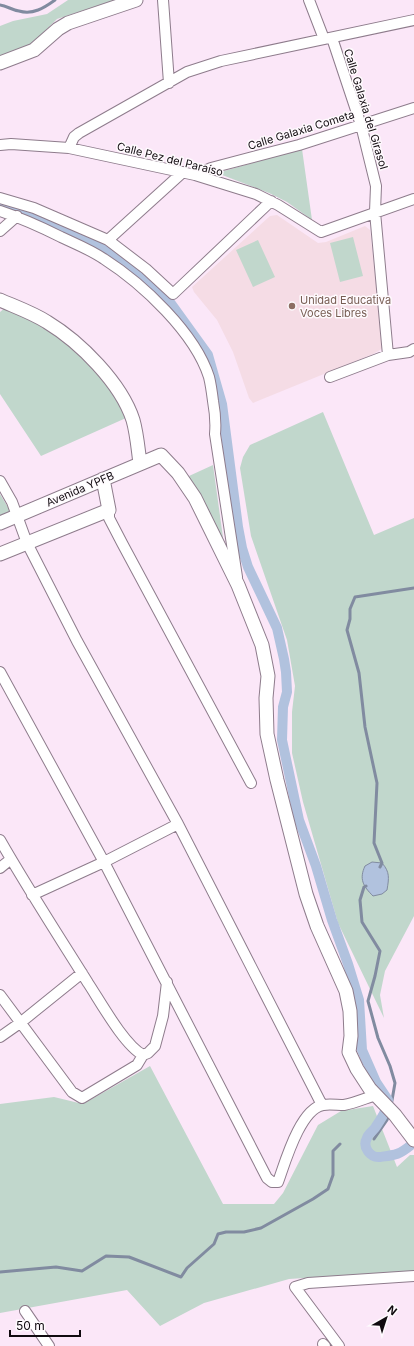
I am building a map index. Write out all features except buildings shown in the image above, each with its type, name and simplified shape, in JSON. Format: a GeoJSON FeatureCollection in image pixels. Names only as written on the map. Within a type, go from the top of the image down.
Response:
{"type":"FeatureCollection","features":[{"type":"Feature","properties":{"kind":"street"},"geometry":{"type":"LineString","coordinates":[[0,62],[34,50],[58,29],[68,23],[136,0]]}},
{"type":"Feature","properties":{"kind":"street"},"geometry":{"type":"LineString","coordinates":[[163,0],[169,83]]}},
{"type":"Feature","properties":{"kind":"street","name":"Calle Galaxia del Girasol"},"geometry":{"type":"LineString","coordinates":[[309,0],[328,39],[361,125],[376,186],[375,212],[388,355]]}},
{"type":"Feature","properties":{"kind":"street"},"geometry":{"type":"LineString","coordinates":[[69,148],[74,137],[79,133],[187,72],[221,61],[414,20]]}},
{"type":"Feature","properties":{"kind":"street","name":"Calle Galaxia Cometa"},"geometry":{"type":"LineString","coordinates":[[195,175],[211,168],[299,145],[414,108]]}},
{"type":"Feature","properties":{"kind":"street","name":"Calle Pez del Paraíso"},"geometry":{"type":"LineString","coordinates":[[0,145],[11,144],[69,148],[195,175],[256,194],[278,204],[321,232],[414,199]]}},
{"type":"Feature","properties":{"kind":"street"},"geometry":{"type":"LineString","coordinates":[[108,240],[183,172]]}},
{"type":"Feature","properties":{"kind":"street"},"geometry":{"type":"LineString","coordinates":[[0,198],[34,208],[108,240],[146,269],[173,294],[271,201]]}},
{"type":"Feature","properties":{"kind":"street"},"geometry":{"type":"LineString","coordinates":[[0,211],[17,216],[82,247],[103,258],[119,269],[168,313],[185,332],[202,360],[210,378],[216,417],[215,434],[238,585],[262,645],[268,676],[266,698],[267,734],[306,894],[317,926],[346,991],[350,1012],[351,1036],[349,1052],[357,1069],[370,1089],[414,1140]]}},
{"type":"Feature","properties":{"kind":"street"},"geometry":{"type":"LineString","coordinates":[[0,231],[17,216]]}},
{"type":"Feature","properties":{"kind":"street"},"geometry":{"type":"LineString","coordinates":[[0,300],[46,322],[68,336],[82,348],[98,366],[125,402],[133,421],[140,463]]}},
{"type":"Feature","properties":{"kind":"street"},"geometry":{"type":"LineString","coordinates":[[330,377],[388,355],[409,352],[414,349]]}},
{"type":"Feature","properties":{"kind":"street","name":"Avenida YPFB"},"geometry":{"type":"LineString","coordinates":[[0,523],[161,455],[178,473],[195,498],[238,585]]}},
{"type":"Feature","properties":{"kind":"street"},"geometry":{"type":"LineString","coordinates":[[103,479],[109,510],[109,518],[251,783]]}},
{"type":"Feature","properties":{"kind":"street"},"geometry":{"type":"LineString","coordinates":[[0,481],[12,502],[27,543],[77,642],[178,824],[322,1105]]}},
{"type":"Feature","properties":{"kind":"street"},"geometry":{"type":"LineString","coordinates":[[0,554],[109,510]]}},
{"type":"Feature","properties":{"kind":"street"},"geometry":{"type":"LineString","coordinates":[[0,672],[104,862],[267,1178],[272,1182],[278,1182],[288,1153],[307,1115],[322,1105],[349,1104],[379,1098]]}},
{"type":"Feature","properties":{"kind":"street"},"geometry":{"type":"LineString","coordinates":[[32,895],[104,862],[178,824]]}},
{"type":"Feature","properties":{"kind":"street"},"geometry":{"type":"LineString","coordinates":[[0,840],[32,895],[128,1043],[136,1052],[143,1055]]}},
{"type":"Feature","properties":{"kind":"street"},"geometry":{"type":"LineString","coordinates":[[0,868],[11,859]]}},
{"type":"Feature","properties":{"kind":"street"},"geometry":{"type":"LineString","coordinates":[[0,1037],[20,1023],[82,973]]}},
{"type":"Feature","properties":{"kind":"street"},"geometry":{"type":"LineString","coordinates":[[0,995],[72,1092],[82,1098],[137,1066],[143,1055],[148,1053],[155,1046],[163,1016],[167,982]]}},
{"type":"Feature","properties":{"kind":"street"},"geometry":{"type":"LineString","coordinates":[[339,1346],[295,1287],[308,1283],[414,1276]]}},
{"type":"Feature","properties":{"kind":"street"},"geometry":{"type":"LineString","coordinates":[[25,1311],[48,1346]]}},
{"type":"Feature","properties":{"kind":"shaded area","name":"Unidad Educativa Voces Libres"},"geometry":{"type":"Polygon","coordinates":[[[277,215],[318,243],[326,242],[365,226],[370,230],[383,347],[373,354],[253,403],[249,398],[233,352],[217,320],[194,292],[192,287],[270,216],[277,215]]]}},
{"type":"Feature","properties":{"kind":"green space"},"geometry":{"type":"Polygon","coordinates":[[[68,0],[115,0],[57,19],[32,44],[0,56],[0,26],[13,21],[47,14],[68,0]]]}},
{"type":"Feature","properties":{"kind":"green space"},"geometry":{"type":"Polygon","coordinates":[[[302,149],[312,220],[287,202],[269,193],[217,173],[302,149]]]}},
{"type":"Feature","properties":{"kind":"green space"},"geometry":{"type":"Polygon","coordinates":[[[353,237],[363,276],[340,282],[330,243],[353,237]]]}},
{"type":"Feature","properties":{"kind":"green space"},"geometry":{"type":"Polygon","coordinates":[[[258,240],[275,277],[253,287],[236,250],[258,240]]]}},
{"type":"Feature","properties":{"kind":"green space"},"geometry":{"type":"Polygon","coordinates":[[[6,307],[48,328],[96,368],[121,402],[126,418],[41,456],[0,394],[0,312],[6,307]]]}},
{"type":"Feature","properties":{"kind":"green space"},"geometry":{"type":"Polygon","coordinates":[[[323,412],[374,535],[414,518],[414,916],[385,971],[380,995],[384,1018],[338,923],[303,802],[292,753],[292,712],[295,686],[287,640],[251,536],[240,468],[243,457],[250,445],[323,412]]]}},
{"type":"Feature","properties":{"kind":"green space"},"geometry":{"type":"Polygon","coordinates":[[[213,465],[225,552],[189,476],[213,465]]]}},
{"type":"Feature","properties":{"kind":"green space"},"geometry":{"type":"Polygon","coordinates":[[[0,494],[12,514],[0,520],[0,494]]]}},
{"type":"Feature","properties":{"kind":"green space"},"geometry":{"type":"Polygon","coordinates":[[[150,1066],[223,1204],[274,1204],[283,1193],[318,1125],[341,1111],[373,1106],[397,1167],[410,1155],[414,1155],[414,1271],[289,1279],[204,1303],[160,1326],[127,1290],[0,1313],[0,1104],[54,1097],[83,1104],[150,1066]]]}},
{"type":"Feature","properties":{"kind":"water"},"geometry":{"type":"Polygon","coordinates":[[[372,862],[382,863],[388,872],[387,890],[382,894],[373,896],[364,886],[362,879],[365,866],[372,862]]]}},
{"type":"Feature","properties":{"kind":"waterway"},"geometry":{"type":"LineString","coordinates":[[0,5],[29,12],[42,8],[55,0]]}},
{"type":"Feature","properties":{"kind":"waterway"},"geometry":{"type":"LineString","coordinates":[[2,203],[47,220],[99,245],[125,261],[169,301],[208,355],[222,404],[242,548],[248,567],[277,628],[284,659],[287,692],[283,707],[282,740],[299,820],[316,866],[332,920],[359,1000],[362,1050],[376,1082],[388,1100],[383,1115],[375,1128],[369,1134],[366,1141],[366,1148],[373,1156],[380,1157],[397,1154],[411,1145]]}},
{"type":"Feature","properties":{"kind":"waterway"},"geometry":{"type":"LineString","coordinates":[[380,867],[382,863],[374,843],[377,783],[365,727],[359,673],[347,630],[350,619],[350,609],[355,597],[414,588]]}},
{"type":"Feature","properties":{"kind":"waterway"},"geometry":{"type":"LineString","coordinates":[[366,886],[364,887],[360,900],[362,922],[380,951],[368,1001],[378,1038],[390,1066],[395,1083],[391,1106]]}},
{"type":"Feature","properties":{"kind":"waterway"},"geometry":{"type":"LineString","coordinates":[[374,1139],[387,1120],[389,1113]]}},
{"type":"Feature","properties":{"kind":"waterway"},"geometry":{"type":"LineString","coordinates":[[0,1272],[56,1267],[82,1271],[106,1256],[129,1257],[181,1277],[187,1268],[214,1244],[218,1234],[226,1232],[244,1232],[261,1228],[328,1189],[333,1175],[333,1151],[340,1144]]}},
{"type":"Feature","properties":{"kind":"place","name":"Unidad Educativa Voces Libres"},"geometry":{"type":"Point","coordinates":[292,306]}}]}
